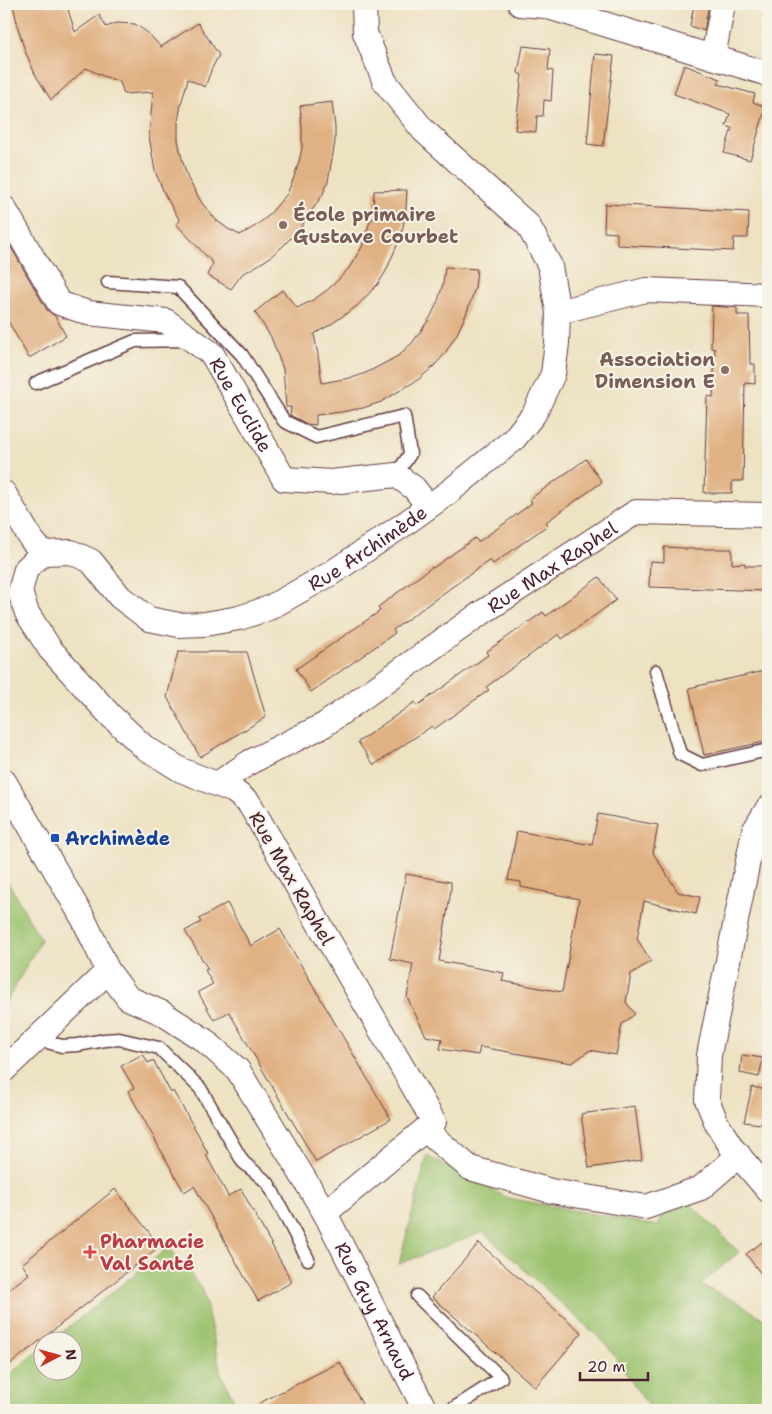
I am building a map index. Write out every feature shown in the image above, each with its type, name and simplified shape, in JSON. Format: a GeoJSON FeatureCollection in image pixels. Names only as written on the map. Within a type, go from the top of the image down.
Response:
{"type":"FeatureCollection","features":[{"type":"Feature","properties":{"kind":"street","name":"Rue Archimède"},"geometry":{"type":"LineString","coordinates":[[43,553],[71,552],[91,561],[120,596],[149,619],[179,625],[205,624],[239,618],[269,608],[330,574],[403,525],[449,492],[513,440],[534,414],[553,374],[558,343],[558,312],[550,266],[528,225],[424,130],[385,82],[365,33],[364,4]]}},
{"type":"Feature","properties":{"kind":"street"},"geometry":{"type":"LineString","coordinates":[[520,4],[545,6],[768,75]]}},
{"type":"Feature","properties":{"kind":"street"},"geometry":{"type":"LineString","coordinates":[[713,57],[723,4]]}},
{"type":"Feature","properties":{"kind":"street","name":"Rue Euclide"},"geometry":{"type":"LineString","coordinates":[[4,208],[60,303],[88,313],[166,321],[212,354],[284,479],[331,482],[396,475]]}},
{"type":"Feature","properties":{"kind":"street"},"geometry":{"type":"LineString","coordinates":[[558,312],[646,290],[768,295]]}},
{"type":"Feature","properties":{"kind":"street"},"geometry":{"type":"LineString","coordinates":[[396,475],[414,488],[428,506]]}},
{"type":"Feature","properties":{"kind":"street"},"geometry":{"type":"LineString","coordinates":[[4,493],[31,539],[43,553],[26,569],[20,592],[27,613],[50,649],[110,715],[144,747],[181,770],[217,784]]}},
{"type":"Feature","properties":{"kind":"street","name":"Rue Max Raphel"},"geometry":{"type":"LineString","coordinates":[[217,784],[250,762],[324,724],[477,616],[636,512],[768,514]]}},
{"type":"Feature","properties":{"kind":"street"},"geometry":{"type":"LineString","coordinates":[[4,781],[84,920],[108,971],[128,998],[162,1013],[204,1040],[238,1070],[325,1213],[425,1130],[470,1168],[551,1190],[646,1207],[700,1188],[739,1155]]}},
{"type":"Feature","properties":{"kind":"street","name":"Rue Max Raphel"},"geometry":{"type":"LineString","coordinates":[[217,784],[234,792],[249,803],[434,1122],[425,1130]]}},
{"type":"Feature","properties":{"kind":"street"},"geometry":{"type":"LineString","coordinates":[[768,808],[754,831],[709,1055],[707,1100],[716,1124],[768,1190]]}},
{"type":"Feature","properties":{"kind":"street"},"geometry":{"type":"LineString","coordinates":[[4,1070],[108,971]]}},
{"type":"Feature","properties":{"kind":"street","name":"Rue Guy Arnaud"},"geometry":{"type":"LineString","coordinates":[[325,1213],[425,1410]]}},
{"type":"Feature","properties":{"kind":"lane"},"geometry":{"type":"LineString","coordinates":[[108,282],[178,286],[242,354],[284,421],[316,437],[404,416],[410,454],[396,475]]}},
{"type":"Feature","properties":{"kind":"lane"},"geometry":{"type":"LineString","coordinates":[[36,382],[135,341],[193,340]]}},
{"type":"Feature","properties":{"kind":"lane"},"geometry":{"type":"LineString","coordinates":[[656,671],[680,754],[702,765],[768,750]]}},
{"type":"Feature","properties":{"kind":"lane"},"geometry":{"type":"LineString","coordinates":[[36,1039],[62,1046],[119,1039],[159,1048],[200,1088],[243,1162],[268,1183],[308,1259]]}},
{"type":"Feature","properties":{"kind":"lane"},"geometry":{"type":"LineString","coordinates":[[417,1296],[501,1378],[451,1410]]}},
{"type":"Feature","properties":{"kind":"green space"},"geometry":{"type":"Polygon","coordinates":[[[4,875],[41,940],[4,1006],[4,875]]]}},
{"type":"Feature","properties":{"kind":"green space"},"geometry":{"type":"Polygon","coordinates":[[[427,1156],[508,1198],[658,1226],[674,1188],[739,1252],[700,1285],[736,1301],[768,1322],[768,1410],[651,1410],[606,1344],[483,1232],[399,1264],[427,1156]]]}},
{"type":"Feature","properties":{"kind":"green space"},"geometry":{"type":"Polygon","coordinates":[[[169,1247],[203,1290],[221,1374],[239,1410],[4,1410],[4,1379],[32,1356],[32,1382],[82,1382],[82,1332],[62,1332],[169,1247]]]}},
{"type":"Feature","properties":{"kind":"building"},"geometry":{"type":"Polygon","coordinates":[[[13,4],[67,6],[75,32],[99,15],[106,27],[117,23],[135,24],[148,33],[161,47],[198,23],[219,55],[205,87],[188,79],[178,122],[178,140],[188,179],[202,203],[216,220],[240,235],[267,217],[287,194],[299,162],[302,147],[300,106],[332,102],[335,142],[328,181],[323,194],[299,230],[266,260],[243,273],[231,289],[207,275],[213,263],[176,224],[180,221],[165,195],[155,171],[149,136],[153,92],[124,94],[120,82],[86,68],[51,100],[35,74],[25,51],[13,4]]]}},
{"type":"Feature","properties":{"kind":"building"},"geometry":{"type":"Polygon","coordinates":[[[694,4],[709,4],[704,31],[690,26],[694,4]]]}},
{"type":"Feature","properties":{"kind":"building"},"geometry":{"type":"Polygon","coordinates":[[[523,46],[550,49],[548,70],[553,71],[551,101],[544,100],[543,116],[537,116],[536,132],[515,130],[522,75],[518,73],[523,46]]]}},
{"type":"Feature","properties":{"kind":"building"},"geometry":{"type":"Polygon","coordinates":[[[595,54],[614,56],[603,146],[587,144],[595,54]]]}},
{"type":"Feature","properties":{"kind":"building"},"geometry":{"type":"Polygon","coordinates":[[[684,65],[720,79],[718,84],[755,94],[753,102],[766,107],[750,160],[724,153],[732,128],[726,126],[730,114],[674,94],[684,65]]]}},
{"type":"Feature","properties":{"kind":"building"},"geometry":{"type":"Polygon","coordinates":[[[407,190],[403,227],[386,271],[378,284],[357,306],[314,334],[322,383],[355,377],[368,372],[398,356],[412,343],[430,318],[438,301],[445,267],[477,269],[475,288],[467,312],[444,355],[419,379],[381,402],[363,408],[316,415],[316,425],[307,424],[290,415],[291,407],[286,407],[283,369],[271,337],[255,312],[282,290],[297,308],[326,291],[349,268],[362,247],[370,221],[377,216],[373,210],[374,191],[407,190]]]}},
{"type":"Feature","properties":{"kind":"building"},"geometry":{"type":"Polygon","coordinates":[[[605,204],[749,212],[748,238],[734,238],[733,251],[617,245],[617,233],[604,232],[605,204]]]}},
{"type":"Feature","properties":{"kind":"building"},"geometry":{"type":"Polygon","coordinates":[[[4,235],[47,310],[55,316],[66,336],[29,358],[4,314],[4,235]]]}},
{"type":"Feature","properties":{"kind":"building"},"geometry":{"type":"Polygon","coordinates":[[[712,306],[737,308],[737,315],[749,315],[750,364],[755,364],[755,384],[745,383],[743,481],[732,481],[732,493],[704,493],[707,396],[713,397],[715,349],[711,348],[712,306]]]}},
{"type":"Feature","properties":{"kind":"building"},"geometry":{"type":"Polygon","coordinates":[[[586,459],[602,482],[546,522],[548,525],[493,564],[490,560],[393,630],[395,633],[311,692],[296,669],[380,611],[378,607],[432,567],[475,538],[478,542],[505,523],[532,503],[530,499],[586,459]]]}},
{"type":"Feature","properties":{"kind":"building"},"geometry":{"type":"Polygon","coordinates":[[[664,547],[732,549],[732,564],[745,563],[745,566],[768,566],[768,591],[649,587],[650,561],[664,562],[664,547]]]}},
{"type":"Feature","properties":{"kind":"building"},"geometry":{"type":"Polygon","coordinates":[[[599,577],[616,600],[562,639],[559,634],[486,687],[489,690],[434,729],[432,726],[374,765],[358,742],[415,702],[417,706],[488,655],[486,652],[543,612],[546,616],[599,577]]]}},
{"type":"Feature","properties":{"kind":"building"},"geometry":{"type":"Polygon","coordinates":[[[178,652],[247,652],[266,717],[200,757],[167,697],[178,652]]]}},
{"type":"Feature","properties":{"kind":"building"},"geometry":{"type":"Polygon","coordinates":[[[768,670],[768,741],[704,755],[689,688],[768,670]]]}},
{"type":"Feature","properties":{"kind":"building"},"geometry":{"type":"Polygon","coordinates":[[[598,814],[658,825],[653,853],[678,892],[700,897],[696,914],[644,901],[637,939],[651,961],[631,974],[626,1002],[635,1014],[622,1024],[616,1055],[590,1050],[572,1063],[480,1047],[478,1055],[440,1049],[442,1039],[426,1036],[407,997],[413,964],[390,959],[406,874],[451,882],[439,961],[504,973],[502,981],[562,992],[579,899],[521,887],[521,882],[508,880],[517,831],[592,845],[598,814]]]}},
{"type":"Feature","properties":{"kind":"building"},"geometry":{"type":"Polygon","coordinates":[[[227,903],[251,946],[280,929],[391,1119],[316,1162],[229,1012],[214,1020],[198,992],[213,984],[205,970],[208,969],[185,931],[201,922],[199,919],[227,903]]]}},
{"type":"Feature","properties":{"kind":"building"},"geometry":{"type":"Polygon","coordinates":[[[143,1054],[148,1063],[153,1060],[171,1093],[173,1091],[198,1134],[208,1154],[206,1155],[228,1196],[241,1189],[292,1282],[258,1301],[194,1186],[184,1192],[128,1091],[134,1088],[121,1066],[143,1054]]]}},
{"type":"Feature","properties":{"kind":"building"},"geometry":{"type":"Polygon","coordinates":[[[742,1055],[763,1058],[759,1077],[740,1073],[742,1055]]]}},
{"type":"Feature","properties":{"kind":"building"},"geometry":{"type":"Polygon","coordinates":[[[752,1087],[768,1090],[768,1115],[764,1114],[761,1124],[744,1122],[752,1087]]]}},
{"type":"Feature","properties":{"kind":"building"},"geometry":{"type":"Polygon","coordinates":[[[635,1106],[642,1160],[589,1168],[581,1114],[635,1106]]]}},
{"type":"Feature","properties":{"kind":"building"},"geometry":{"type":"Polygon","coordinates":[[[115,1189],[160,1246],[51,1332],[32,1332],[32,1347],[4,1369],[4,1293],[29,1274],[22,1264],[115,1189]]]}},
{"type":"Feature","properties":{"kind":"building"},"geometry":{"type":"Polygon","coordinates":[[[768,1238],[768,1283],[746,1254],[768,1238]]]}},
{"type":"Feature","properties":{"kind":"building"},"geometry":{"type":"Polygon","coordinates":[[[479,1243],[582,1333],[535,1387],[432,1297],[479,1243]]]}},
{"type":"Feature","properties":{"kind":"building"},"geometry":{"type":"Polygon","coordinates":[[[340,1362],[365,1410],[246,1410],[340,1362]]]}},
{"type":"Feature","properties":{"kind":"place","name":"École primaire Gustave Courbet"},"geometry":{"type":"Point","coordinates":[283,225]}},
{"type":"Feature","properties":{"kind":"place","name":"Association Dimension E"},"geometry":{"type":"Point","coordinates":[725,370]}},
{"type":"Feature","properties":{"kind":"place","name":"Archimède"},"geometry":{"type":"Point","coordinates":[55,838]}},
{"type":"Feature","properties":{"kind":"place","name":"Pharmacie Val Santé"},"geometry":{"type":"Point","coordinates":[90,1252]}}]}
